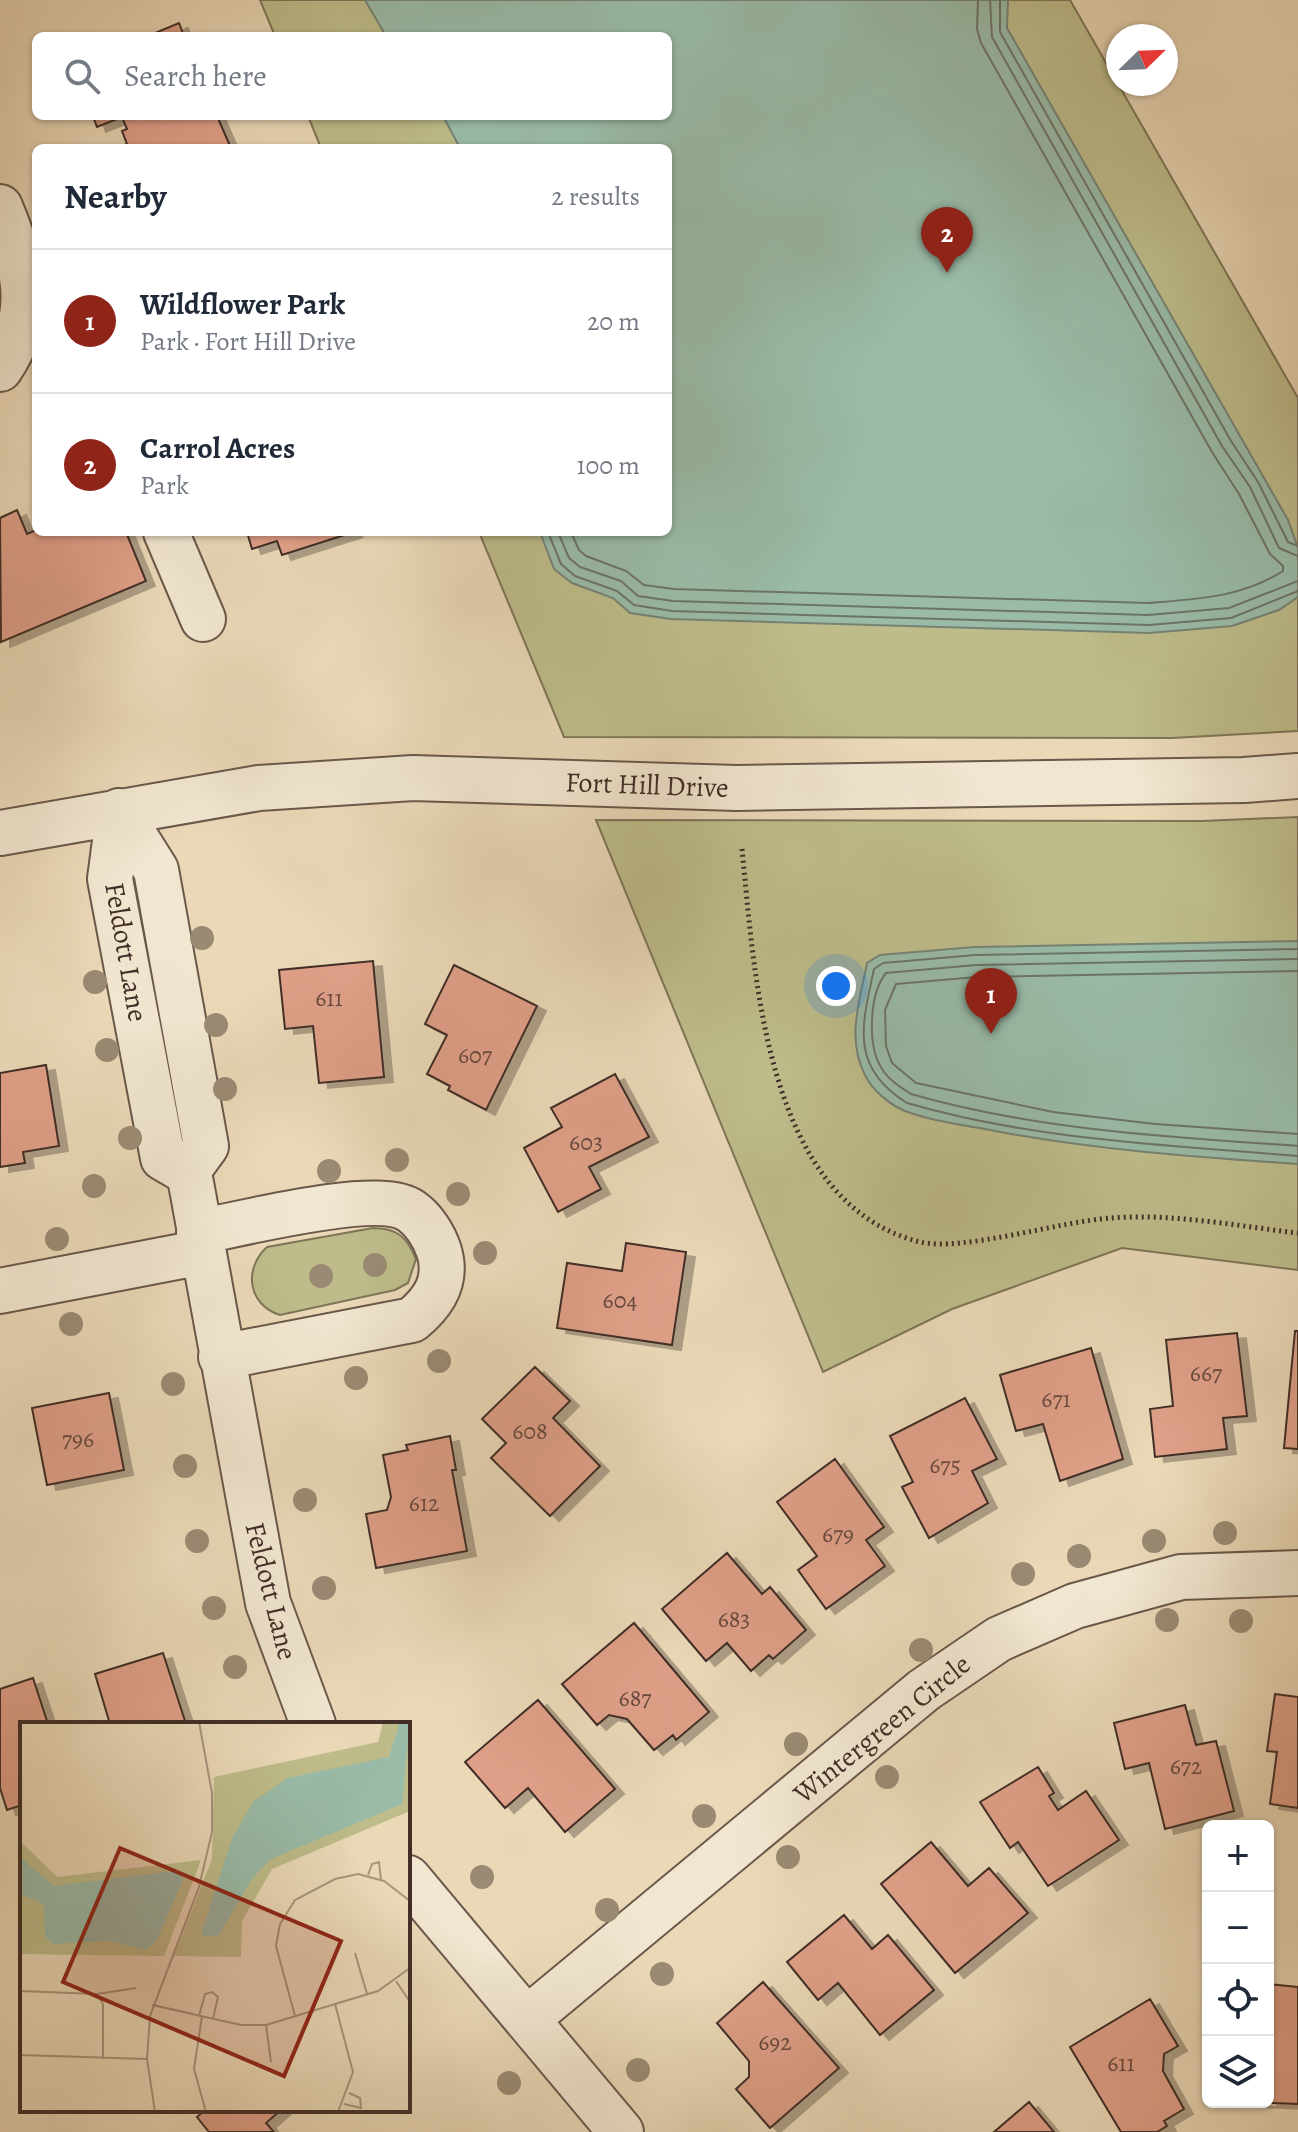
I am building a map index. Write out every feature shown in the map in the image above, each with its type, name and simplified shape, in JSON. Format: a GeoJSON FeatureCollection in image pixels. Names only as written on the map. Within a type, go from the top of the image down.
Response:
{"type":"FeatureCollection","features":[{"type":"Feature","properties":{"kind":"street"},"geometry":{"type":"LineString","coordinates":[[0,207],[22,266],[29,327],[0,369]]}},
{"type":"Feature","properties":{"kind":"street"},"geometry":{"type":"LineString","coordinates":[[168,536],[203,619]]}},
{"type":"Feature","properties":{"kind":"street","name":"Fort Hill Drive"},"geometry":{"type":"LineString","coordinates":[[0,833],[259,788],[413,778],[737,788],[1229,781],[1298,776]]}},
{"type":"Feature","properties":{"kind":"street","name":"Feldott Lane"},"geometry":{"type":"LineString","coordinates":[[119,811],[110,879],[163,1158],[187,1172],[268,1603],[312,1722]]}},
{"type":"Feature","properties":{"kind":"street"},"geometry":{"type":"LineString","coordinates":[[0,1291],[361,1203],[391,1203],[411,1211],[432,1232],[440,1254],[441,1280],[435,1298],[412,1320],[221,1357]]}},
{"type":"Feature","properties":{"kind":"street","name":"Wintergreen Circle"},"geometry":{"type":"LineString","coordinates":[[527,2019],[924,1690],[999,1639],[1075,1606],[1170,1579],[1229,1572],[1298,1573]]}},
{"type":"Feature","properties":{"kind":"street"},"geometry":{"type":"LineString","coordinates":[[410,1880],[621,2132]]}},
{"type":"Feature","properties":{"kind":"path"},"geometry":{"type":"LineString","coordinates":[[742,849],[757,996],[777,1079],[800,1134],[821,1170],[858,1211],[886,1229],[922,1243],[964,1242],[1076,1221],[1116,1217],[1298,1233]]}},
{"type":"Feature","properties":{"kind":"shaded area"},"geometry":{"type":"Polygon","coordinates":[[[260,0],[1070,0],[1106,63],[1106,96],[1125,96],[1298,398],[1298,731],[1172,738],[564,737],[481,536],[672,536],[672,144],[319,144],[310,120],[672,120],[672,32],[273,32],[260,0]]]}},
{"type":"Feature","properties":{"kind":"shaded area"},"geometry":{"type":"Polygon","coordinates":[[[1298,817],[1298,1270],[1122,1248],[952,1309],[823,1372],[596,820],[1202,821],[1298,817]]]}},
{"type":"Feature","properties":{"kind":"shaded area"},"geometry":{"type":"Polygon","coordinates":[[[373,1228],[395,1232],[409,1245],[416,1259],[408,1283],[395,1290],[280,1315],[269,1310],[255,1295],[252,1286],[254,1266],[267,1247],[373,1228]]]}},
{"type":"Feature","properties":{"kind":"water"},"geometry":{"type":"Polygon","coordinates":[[[365,0],[1008,0],[1007,28],[1288,520],[1298,548],[1298,597],[1279,610],[1232,626],[1149,633],[671,619],[630,613],[613,598],[572,583],[554,569],[542,536],[672,536],[672,144],[458,144],[445,120],[672,120],[672,32],[384,32],[365,0]]]}},
{"type":"Feature","properties":{"kind":"water"},"geometry":{"type":"Polygon","coordinates":[[[1298,941],[1298,1164],[1108,1148],[938,1121],[905,1111],[888,1101],[868,1081],[859,1061],[855,1033],[858,1005],[867,963],[880,955],[974,947],[1298,941]]]}},
{"type":"Feature","properties":{"kind":"building"},"geometry":{"type":"Polygon","coordinates":[[[179,23],[182,32],[158,32],[179,23]]]}},
{"type":"Feature","properties":{"kind":"building"},"geometry":{"type":"Polygon","coordinates":[[[94,120],[114,120],[97,127],[94,120]]]}},
{"type":"Feature","properties":{"kind":"building"},"geometry":{"type":"Polygon","coordinates":[[[123,120],[219,120],[229,144],[127,144],[122,131],[127,129],[123,120]]]}},
{"type":"Feature","properties":{"kind":"building"},"geometry":{"type":"Polygon","coordinates":[[[17,510],[27,534],[32,532],[32,536],[128,536],[146,581],[1,642],[0,518],[17,510]]]}},
{"type":"Feature","properties":{"kind":"building"},"geometry":{"type":"Polygon","coordinates":[[[248,536],[341,536],[282,555],[277,541],[252,549],[248,536]]]}},
{"type":"Feature","properties":{"kind":"building"},"geometry":{"type":"Polygon","coordinates":[[[373,961],[384,1077],[319,1083],[313,1026],[285,1029],[279,970],[373,961]]]}},
{"type":"Feature","properties":{"kind":"building"},"geometry":{"type":"Polygon","coordinates":[[[454,965],[537,1006],[486,1110],[448,1090],[450,1086],[427,1074],[447,1035],[425,1024],[454,965]]]}},
{"type":"Feature","properties":{"kind":"building"},"geometry":{"type":"Polygon","coordinates":[[[46,1065],[59,1146],[23,1152],[25,1163],[0,1167],[0,1073],[46,1065]]]}},
{"type":"Feature","properties":{"kind":"building"},"geometry":{"type":"Polygon","coordinates":[[[615,1074],[649,1137],[589,1167],[601,1189],[558,1212],[524,1148],[562,1127],[551,1108],[615,1074]]]}},
{"type":"Feature","properties":{"kind":"building"},"geometry":{"type":"Polygon","coordinates":[[[626,1243],[686,1252],[672,1345],[557,1328],[567,1263],[622,1271],[626,1243]]]}},
{"type":"Feature","properties":{"kind":"building"},"geometry":{"type":"Polygon","coordinates":[[[1295,1331],[1298,1331],[1298,1449],[1284,1448],[1295,1331]]]}},
{"type":"Feature","properties":{"kind":"building"},"geometry":{"type":"Polygon","coordinates":[[[1237,1333],[1247,1416],[1223,1418],[1227,1449],[1155,1457],[1150,1409],[1173,1406],[1166,1340],[1237,1333]]]}},
{"type":"Feature","properties":{"kind":"building"},"geometry":{"type":"Polygon","coordinates":[[[1091,1348],[1123,1459],[1060,1481],[1043,1424],[1016,1431],[1000,1375],[1091,1348]]]}},
{"type":"Feature","properties":{"kind":"building"},"geometry":{"type":"Polygon","coordinates":[[[535,1367],[570,1401],[553,1418],[600,1466],[550,1516],[491,1458],[506,1443],[482,1419],[535,1367]]]}},
{"type":"Feature","properties":{"kind":"building"},"geometry":{"type":"Polygon","coordinates":[[[109,1393],[124,1470],[47,1485],[32,1408],[109,1393]]]}},
{"type":"Feature","properties":{"kind":"building"},"geometry":{"type":"Polygon","coordinates":[[[965,1398],[997,1459],[972,1471],[988,1503],[929,1538],[902,1487],[913,1482],[890,1436],[965,1398]]]}},
{"type":"Feature","properties":{"kind":"building"},"geometry":{"type":"Polygon","coordinates":[[[450,1436],[456,1470],[452,1470],[467,1551],[376,1568],[366,1514],[387,1510],[391,1497],[383,1455],[408,1450],[406,1445],[450,1436]]]}},
{"type":"Feature","properties":{"kind":"building"},"geometry":{"type":"Polygon","coordinates":[[[835,1459],[884,1527],[866,1540],[885,1566],[826,1609],[798,1570],[817,1556],[777,1502],[835,1459]]]}},
{"type":"Feature","properties":{"kind":"building"},"geometry":{"type":"Polygon","coordinates":[[[727,1553],[762,1594],[770,1587],[806,1630],[773,1659],[769,1655],[751,1671],[727,1643],[706,1661],[662,1609],[727,1553]]]}},
{"type":"Feature","properties":{"kind":"building"},"geometry":{"type":"Polygon","coordinates":[[[634,1623],[709,1712],[676,1740],[673,1735],[654,1750],[627,1719],[609,1715],[597,1725],[562,1684],[634,1623]]]}},
{"type":"Feature","properties":{"kind":"building"},"geometry":{"type":"Polygon","coordinates":[[[163,1653],[185,1722],[109,1722],[95,1674],[163,1653]]]}},
{"type":"Feature","properties":{"kind":"building"},"geometry":{"type":"Polygon","coordinates":[[[33,1678],[47,1722],[20,1722],[20,1806],[7,1810],[0,1788],[0,1689],[33,1678]]]}},
{"type":"Feature","properties":{"kind":"building"},"geometry":{"type":"Polygon","coordinates":[[[1275,1694],[1298,1697],[1298,1808],[1270,1804],[1277,1752],[1267,1751],[1275,1694]]]}},
{"type":"Feature","properties":{"kind":"building"},"geometry":{"type":"Polygon","coordinates":[[[538,1700],[615,1789],[565,1832],[528,1788],[505,1808],[465,1762],[538,1700]]]}},
{"type":"Feature","properties":{"kind":"building"},"geometry":{"type":"Polygon","coordinates":[[[1185,1705],[1196,1745],[1216,1741],[1234,1811],[1165,1829],[1149,1763],[1125,1769],[1114,1723],[1185,1705]]]}},
{"type":"Feature","properties":{"kind":"building"},"geometry":{"type":"Polygon","coordinates":[[[1038,1767],[1054,1793],[1049,1796],[1058,1810],[1086,1791],[1119,1840],[1048,1886],[1018,1842],[1010,1848],[980,1802],[1038,1767]]]}},
{"type":"Feature","properties":{"kind":"building"},"geometry":{"type":"Polygon","coordinates":[[[931,1842],[968,1886],[989,1868],[1028,1913],[955,1973],[881,1884],[931,1842]]]}},
{"type":"Feature","properties":{"kind":"building"},"geometry":{"type":"Polygon","coordinates":[[[844,1915],[872,1949],[888,1935],[934,1990],[880,2035],[838,1983],[818,2000],[787,1962],[844,1915]]]}},
{"type":"Feature","properties":{"kind":"building"},"geometry":{"type":"Polygon","coordinates":[[[763,1982],[839,2068],[770,2128],[736,2089],[749,2077],[749,2061],[717,2023],[763,1982]]]}},
{"type":"Feature","properties":{"kind":"building"},"geometry":{"type":"Polygon","coordinates":[[[1274,1985],[1298,1987],[1298,2104],[1274,2103],[1274,1985]]]}},
{"type":"Feature","properties":{"kind":"building"},"geometry":{"type":"Polygon","coordinates":[[[1150,1999],[1178,2046],[1164,2054],[1163,2071],[1184,2109],[1164,2121],[1167,2126],[1157,2132],[1121,2132],[1070,2047],[1150,1999]]]}},
{"type":"Feature","properties":{"kind":"building"},"geometry":{"type":"Polygon","coordinates":[[[1029,2102],[1054,2132],[994,2132],[1029,2102]]]}},
{"type":"Feature","properties":{"kind":"building"},"geometry":{"type":"Polygon","coordinates":[[[203,2112],[279,2112],[266,2123],[274,2132],[209,2132],[197,2117],[203,2112]]]}},
{"type":"Feature","properties":{"kind":"place","name":"Carrol Acres"},"geometry":{"type":"Point","coordinates":[947,273]}},
{"type":"Feature","properties":{"kind":"place","name":"Wildflower Park"},"geometry":{"type":"Point","coordinates":[991,1034]}}]}
